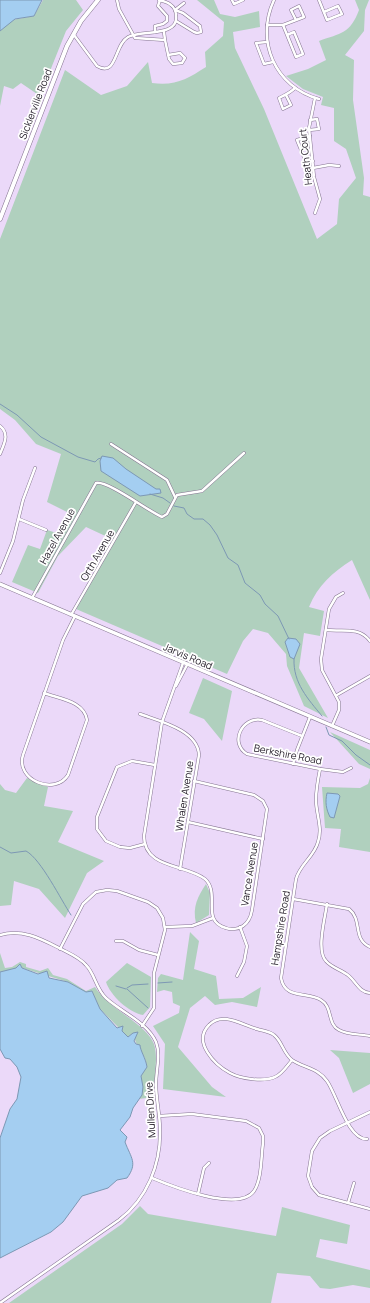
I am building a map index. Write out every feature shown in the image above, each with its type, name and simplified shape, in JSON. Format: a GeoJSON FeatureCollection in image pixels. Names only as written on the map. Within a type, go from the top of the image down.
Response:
{"type":"FeatureCollection","features":[{"type":"Feature","properties":{"kind":"main road","name":"Sicklerville Road"},"geometry":{"type":"LineString","coordinates":[[0,219],[50,86],[74,34],[98,0]]}},
{"type":"Feature","properties":{"kind":"street"},"geometry":{"type":"LineString","coordinates":[[117,0],[119,9],[137,40],[165,40]]}},
{"type":"Feature","properties":{"kind":"street"},"geometry":{"type":"LineString","coordinates":[[74,34],[97,66],[104,69],[114,63],[118,47],[124,40],[134,34],[164,32],[173,26],[176,21],[174,10],[171,5],[160,0],[158,6],[167,16],[167,21],[163,24],[155,26],[155,32]]}},
{"type":"Feature","properties":{"kind":"street"},"geometry":{"type":"LineString","coordinates":[[232,0],[234,4],[243,0]]}},
{"type":"Feature","properties":{"kind":"street"},"geometry":{"type":"LineString","coordinates":[[274,0],[267,25],[267,42],[273,62],[285,79],[295,88],[319,99]]}},
{"type":"Feature","properties":{"kind":"street"},"geometry":{"type":"LineString","coordinates":[[319,0],[327,20],[342,14],[338,6],[324,12]]}},
{"type":"Feature","properties":{"kind":"street"},"geometry":{"type":"LineString","coordinates":[[174,10],[184,3]]}},
{"type":"Feature","properties":{"kind":"street"},"geometry":{"type":"LineString","coordinates":[[267,25],[283,25],[304,17],[299,6],[291,10],[296,20]]}},
{"type":"Feature","properties":{"kind":"street"},"geometry":{"type":"LineString","coordinates":[[174,10],[183,13],[200,26],[201,32],[194,32],[176,21]]}},
{"type":"Feature","properties":{"kind":"street"},"geometry":{"type":"LineString","coordinates":[[283,25],[287,35],[296,57],[303,54],[294,32],[287,35]]}},
{"type":"Feature","properties":{"kind":"street"},"geometry":{"type":"LineString","coordinates":[[164,32],[168,55],[173,64],[182,63],[185,58],[180,53],[168,55]]}},
{"type":"Feature","properties":{"kind":"street"},"geometry":{"type":"LineString","coordinates":[[267,42],[256,43],[264,64],[273,62]]}},
{"type":"Feature","properties":{"kind":"street"},"geometry":{"type":"LineString","coordinates":[[286,95],[291,105],[283,109],[278,98],[286,95],[295,88]]}},
{"type":"Feature","properties":{"kind":"street","name":"Heath Court"},"geometry":{"type":"LineString","coordinates":[[315,98],[310,120],[312,161],[320,199],[315,213]]}},
{"type":"Feature","properties":{"kind":"street"},"geometry":{"type":"LineString","coordinates":[[310,120],[317,119],[319,130],[310,130]]}},
{"type":"Feature","properties":{"kind":"street"},"geometry":{"type":"LineString","coordinates":[[310,136],[296,140],[306,162],[312,161]]}},
{"type":"Feature","properties":{"kind":"street"},"geometry":{"type":"LineString","coordinates":[[313,168],[329,165],[339,166]]}},
{"type":"Feature","properties":{"kind":"street"},"geometry":{"type":"LineString","coordinates":[[0,426],[4,429],[6,436],[0,454]]}},
{"type":"Feature","properties":{"kind":"street"},"geometry":{"type":"LineString","coordinates":[[111,444],[169,482],[175,497]]}},
{"type":"Feature","properties":{"kind":"street"},"geometry":{"type":"LineString","coordinates":[[136,502],[162,517],[167,514],[175,497],[180,494],[202,491],[244,453]]}},
{"type":"Feature","properties":{"kind":"street"},"geometry":{"type":"LineString","coordinates":[[0,573],[13,541],[25,494],[35,468]]}},
{"type":"Feature","properties":{"kind":"street","name":"Hazel Avenue"},"geometry":{"type":"LineString","coordinates":[[32,598],[97,483],[109,486],[136,502]]}},
{"type":"Feature","properties":{"kind":"street","name":"Orth Avenue"},"geometry":{"type":"LineString","coordinates":[[44,693],[80,706],[85,712],[87,720],[68,775],[64,781],[56,785],[48,785],[29,777],[24,772],[21,765],[22,755],[64,636],[73,616],[136,502]]}},
{"type":"Feature","properties":{"kind":"street"},"geometry":{"type":"LineString","coordinates":[[19,519],[46,530]]}},
{"type":"Feature","properties":{"kind":"street","name":"Jarvis Road"},"geometry":{"type":"LineString","coordinates":[[0,584],[370,742]]}},
{"type":"Feature","properties":{"kind":"street"},"geometry":{"type":"LineString","coordinates":[[332,726],[339,708],[337,695],[325,676],[321,665],[330,607],[336,597],[343,593]]}},
{"type":"Feature","properties":{"kind":"street"},"geometry":{"type":"LineString","coordinates":[[326,630],[356,631],[364,634],[370,641]]}},
{"type":"Feature","properties":{"kind":"street"},"geometry":{"type":"LineString","coordinates":[[183,663],[162,722],[144,836],[145,844],[151,854],[158,861],[202,878],[209,884],[212,894],[211,910],[213,918],[217,923],[226,929],[240,928],[247,946],[244,962],[237,976]]}},
{"type":"Feature","properties":{"kind":"street"},"geometry":{"type":"LineString","coordinates":[[176,686],[188,665]]}},
{"type":"Feature","properties":{"kind":"street"},"geometry":{"type":"LineString","coordinates":[[337,695],[370,676]]}},
{"type":"Feature","properties":{"kind":"street","name":"Whalen Avenue"},"geometry":{"type":"LineString","coordinates":[[140,714],[162,722],[189,735],[196,744],[199,755],[180,869]]}},
{"type":"Feature","properties":{"kind":"street"},"geometry":{"type":"LineString","coordinates":[[293,764],[310,717]]}},
{"type":"Feature","properties":{"kind":"street","name":"Berkshire Road"},"geometry":{"type":"LineString","coordinates":[[302,736],[259,719],[248,721],[241,730],[239,743],[245,752],[293,764],[343,772],[350,768]]}},
{"type":"Feature","properties":{"kind":"street"},"geometry":{"type":"LineString","coordinates":[[145,844],[127,848],[106,841],[98,833],[96,820],[117,767],[132,761],[155,765]]}},
{"type":"Feature","properties":{"kind":"street","name":"Hampshire Road"},"geometry":{"type":"LineString","coordinates":[[320,769],[316,797],[320,826],[319,837],[315,850],[298,872],[281,975],[283,985],[292,993],[322,1000],[328,1007],[333,1025],[340,1031],[370,1036]]}},
{"type":"Feature","properties":{"kind":"street","name":"Vance Avenue"},"geometry":{"type":"LineString","coordinates":[[194,781],[252,794],[259,798],[264,804],[267,813],[251,916],[240,928]]}},
{"type":"Feature","properties":{"kind":"street"},"geometry":{"type":"LineString","coordinates":[[188,822],[262,839]]}},
{"type":"Feature","properties":{"kind":"street"},"geometry":{"type":"LineString","coordinates":[[60,949],[85,902],[92,894],[103,890],[117,891],[153,905],[162,915],[166,927],[158,955],[154,977],[155,1005],[152,1013],[142,1026]]}},
{"type":"Feature","properties":{"kind":"street"},"geometry":{"type":"LineString","coordinates":[[293,899],[346,908],[353,913],[357,921],[359,938],[363,943],[370,947]]}},
{"type":"Feature","properties":{"kind":"street"},"geometry":{"type":"LineString","coordinates":[[327,904],[321,946],[322,957],[327,963],[348,976],[362,991],[370,994]]}},
{"type":"Feature","properties":{"kind":"street"},"geometry":{"type":"LineString","coordinates":[[166,927],[192,926],[213,918]]}},
{"type":"Feature","properties":{"kind":"street","name":"Mullen Drive"},"geometry":{"type":"LineString","coordinates":[[0,935],[16,933],[29,934],[83,961],[103,995],[142,1026],[153,1037],[158,1052],[156,1084],[159,1116],[159,1148],[152,1178],[140,1199],[123,1217],[0,1303]]}},
{"type":"Feature","properties":{"kind":"street"},"geometry":{"type":"LineString","coordinates":[[116,941],[123,942],[140,950],[158,955]]}},
{"type":"Feature","properties":{"kind":"street"},"geometry":{"type":"LineString","coordinates":[[292,1060],[280,1074],[269,1079],[234,1074],[226,1070],[207,1052],[204,1045],[204,1035],[207,1027],[214,1021],[222,1019],[230,1020],[272,1034],[292,1060],[316,1070],[326,1079],[348,1122],[357,1136],[367,1139]]}},
{"type":"Feature","properties":{"kind":"street"},"geometry":{"type":"LineString","coordinates":[[370,1112],[326,1133],[316,1143],[311,1154],[308,1176],[312,1188],[317,1194],[370,1210]]}},
{"type":"Feature","properties":{"kind":"street"},"geometry":{"type":"LineString","coordinates":[[152,1178],[179,1190],[237,1200],[245,1199],[251,1195],[258,1182],[263,1143],[262,1133],[254,1125],[243,1120],[192,1114],[159,1116]]}},
{"type":"Feature","properties":{"kind":"street"},"geometry":{"type":"LineString","coordinates":[[198,1194],[204,1168],[210,1163]]}},
{"type":"Feature","properties":{"kind":"street"},"geometry":{"type":"LineString","coordinates":[[348,1203],[354,1183]]}},
{"type":"Feature","properties":{"kind":"green space"},"geometry":{"type":"Polygon","coordinates":[[[43,0],[76,0],[83,10],[66,31],[40,96],[21,83],[13,89],[4,86],[0,106],[0,31],[12,20],[34,16],[43,0]]]}},
{"type":"Feature","properties":{"kind":"green space"},"geometry":{"type":"Polygon","coordinates":[[[197,0],[214,0],[220,14],[235,17],[259,11],[260,27],[233,32],[235,48],[264,109],[317,239],[337,224],[339,199],[356,178],[346,149],[334,141],[334,108],[321,105],[323,97],[303,89],[286,76],[308,69],[326,60],[319,41],[344,32],[352,24],[359,10],[355,0],[369,0],[365,10],[364,31],[345,55],[354,60],[353,100],[364,178],[363,195],[370,197],[370,600],[352,560],[326,580],[317,592],[309,607],[324,611],[320,636],[304,633],[299,668],[328,718],[304,706],[287,666],[286,654],[268,633],[253,629],[243,641],[227,674],[76,609],[114,540],[86,527],[58,556],[38,593],[12,582],[28,545],[40,549],[47,530],[60,534],[69,513],[47,502],[61,454],[36,444],[15,420],[0,409],[0,239],[65,70],[101,95],[127,86],[148,62],[152,83],[160,84],[181,81],[193,75],[206,67],[205,52],[223,36],[224,22],[197,0]]]}},
{"type":"Feature","properties":{"kind":"green space"},"geometry":{"type":"Polygon","coordinates":[[[203,678],[232,691],[222,741],[204,719],[189,713],[203,678]]]}},
{"type":"Feature","properties":{"kind":"green space"},"geometry":{"type":"Polygon","coordinates":[[[330,732],[370,750],[370,769],[359,764],[330,732]]]}},
{"type":"Feature","properties":{"kind":"green space"},"geometry":{"type":"Polygon","coordinates":[[[27,778],[48,787],[44,806],[73,811],[58,842],[104,861],[87,873],[65,918],[39,889],[14,881],[11,905],[0,906],[0,784],[5,790],[16,793],[27,778]]]}},
{"type":"Feature","properties":{"kind":"green space"},"geometry":{"type":"Polygon","coordinates":[[[370,778],[370,852],[339,847],[341,829],[325,828],[322,787],[360,788],[368,784],[370,778]]]}},
{"type":"Feature","properties":{"kind":"green space"},"geometry":{"type":"Polygon","coordinates":[[[206,884],[210,893],[209,915],[196,923],[196,902],[206,884]]]}},
{"type":"Feature","properties":{"kind":"green space"},"geometry":{"type":"Polygon","coordinates":[[[190,932],[199,941],[194,969],[216,976],[219,999],[243,998],[261,987],[257,1007],[232,1002],[215,1005],[205,996],[190,1008],[178,1047],[212,1087],[226,1097],[163,1089],[165,1044],[153,1026],[179,1013],[180,1006],[173,1003],[172,992],[164,990],[157,992],[158,978],[161,974],[183,980],[190,932]]]}},
{"type":"Feature","properties":{"kind":"green space"},"geometry":{"type":"Polygon","coordinates":[[[0,953],[5,968],[12,967],[20,962],[26,964],[26,967],[40,971],[48,968],[53,975],[67,979],[86,991],[95,987],[109,1002],[143,1029],[150,1036],[155,1050],[156,1063],[154,1097],[139,1099],[142,1093],[140,1079],[147,1067],[133,1033],[128,1037],[100,1009],[92,991],[86,992],[68,982],[22,968],[0,972],[0,953]]]}},
{"type":"Feature","properties":{"kind":"green space"},"geometry":{"type":"Polygon","coordinates":[[[127,963],[151,977],[150,1007],[143,1015],[132,1011],[121,1003],[108,987],[106,982],[127,963]]]}},
{"type":"Feature","properties":{"kind":"green space"},"geometry":{"type":"Polygon","coordinates":[[[330,1050],[370,1053],[370,1084],[353,1093],[339,1058],[330,1050]]]}},
{"type":"Feature","properties":{"kind":"green space"},"geometry":{"type":"Polygon","coordinates":[[[140,1206],[148,1214],[276,1236],[282,1207],[350,1225],[347,1244],[320,1239],[316,1257],[370,1270],[370,1288],[353,1285],[330,1289],[320,1288],[310,1276],[277,1273],[271,1303],[9,1303],[122,1224],[140,1206]]]}},
{"type":"Feature","properties":{"kind":"water"},"geometry":{"type":"Polygon","coordinates":[[[0,0],[42,0],[34,16],[15,19],[0,31],[0,0]]]}},
{"type":"Feature","properties":{"kind":"water"},"geometry":{"type":"Polygon","coordinates":[[[102,456],[113,458],[126,469],[156,489],[160,489],[161,493],[140,496],[101,471],[100,461],[102,456]]]}},
{"type":"Feature","properties":{"kind":"water"},"geometry":{"type":"Polygon","coordinates":[[[288,638],[296,639],[300,644],[294,659],[290,657],[285,642],[288,638]]]}},
{"type":"Feature","properties":{"kind":"water"},"geometry":{"type":"Polygon","coordinates":[[[327,793],[338,794],[340,796],[334,818],[330,817],[328,811],[326,802],[327,793]]]}},
{"type":"Feature","properties":{"kind":"water"},"geometry":{"type":"Polygon","coordinates":[[[20,964],[22,968],[38,974],[47,971],[49,978],[68,982],[86,992],[92,991],[100,1009],[117,1028],[123,1026],[122,1031],[128,1037],[133,1033],[138,1032],[134,1041],[136,1044],[140,1045],[147,1067],[141,1076],[143,1087],[142,1095],[133,1108],[130,1117],[120,1130],[127,1137],[125,1142],[133,1164],[127,1178],[117,1180],[108,1188],[82,1196],[63,1222],[51,1232],[0,1258],[0,1138],[10,1109],[17,1099],[21,1077],[17,1067],[10,1059],[5,1058],[0,1049],[0,972],[16,968],[20,964]]]}},
{"type":"Feature","properties":{"kind":"waterway"},"geometry":{"type":"LineString","coordinates":[[0,404],[17,415],[41,437],[78,457],[95,462],[101,458]]}},
{"type":"Feature","properties":{"kind":"waterway"},"geometry":{"type":"LineString","coordinates":[[150,494],[163,498],[170,503]]}},
{"type":"Feature","properties":{"kind":"waterway"},"geometry":{"type":"LineString","coordinates":[[174,506],[184,508],[187,514],[194,519],[203,519],[210,525],[217,535],[228,558],[238,565],[245,583],[260,595],[265,604],[278,616],[289,639]]}},
{"type":"Feature","properties":{"kind":"waterway"},"geometry":{"type":"LineString","coordinates":[[294,659],[296,676],[302,690],[322,716]]}},
{"type":"Feature","properties":{"kind":"waterway"},"geometry":{"type":"LineString","coordinates":[[326,727],[329,735],[342,741],[356,755],[370,765]]}},
{"type":"Feature","properties":{"kind":"waterway"},"geometry":{"type":"LineString","coordinates":[[0,847],[11,853],[26,851],[32,855],[50,880],[71,915]]}},
{"type":"Feature","properties":{"kind":"waterway"},"geometry":{"type":"LineString","coordinates":[[158,983],[172,982]]}},
{"type":"Feature","properties":{"kind":"waterway"},"geometry":{"type":"LineString","coordinates":[[127,988],[132,985],[148,984]]}},
{"type":"Feature","properties":{"kind":"waterway"},"geometry":{"type":"LineString","coordinates":[[116,986],[126,989]]}},
{"type":"Feature","properties":{"kind":"waterway"},"geometry":{"type":"LineString","coordinates":[[127,989],[148,1008]]}}]}
